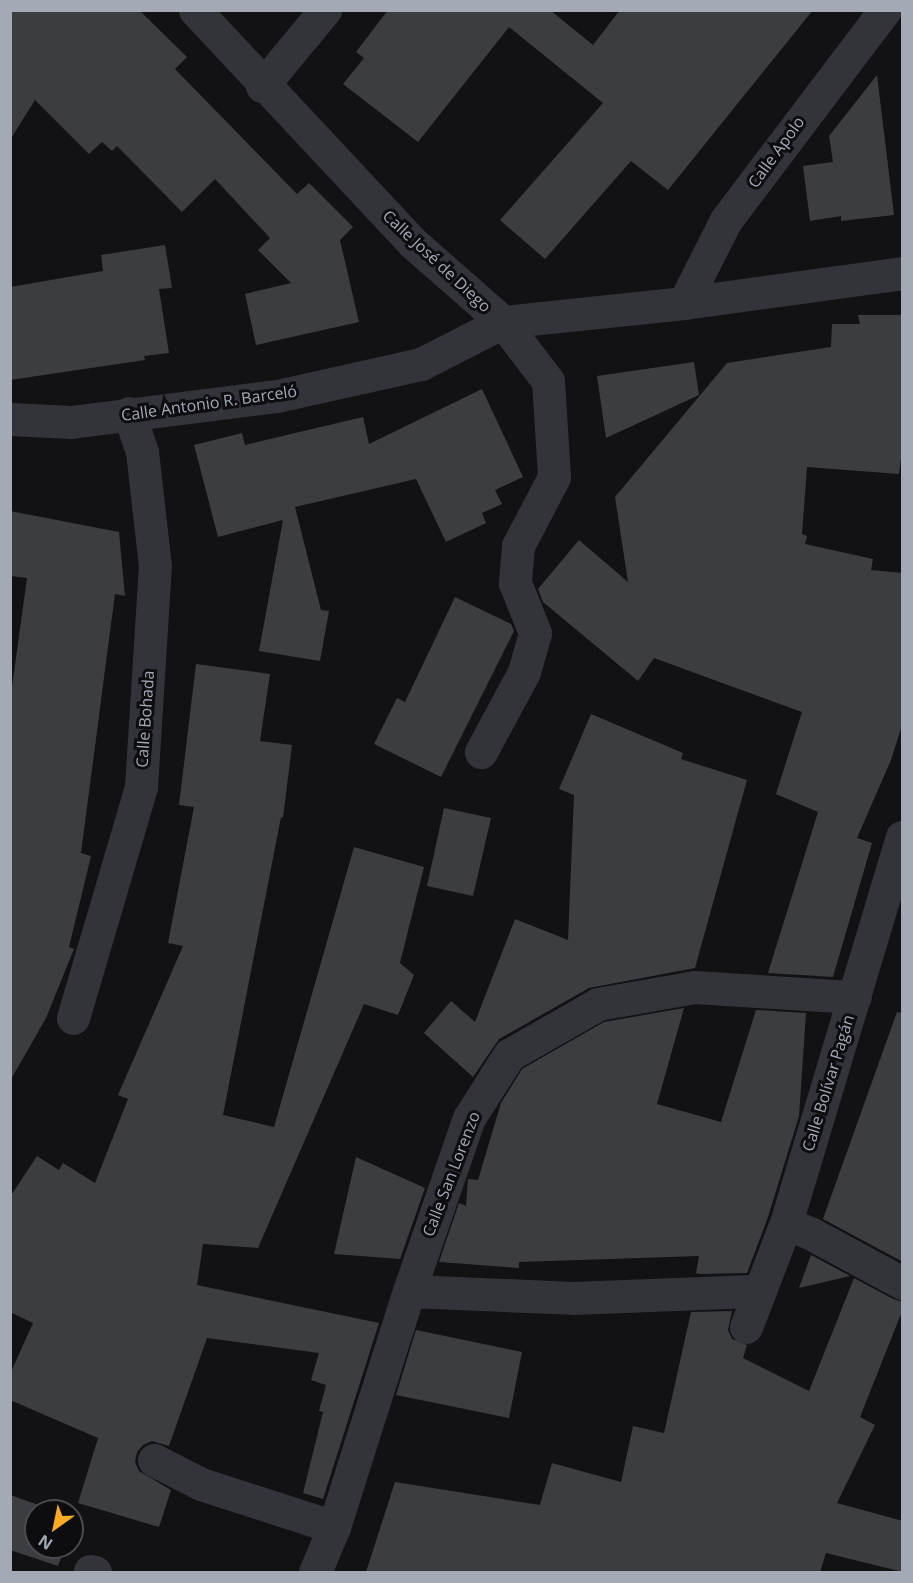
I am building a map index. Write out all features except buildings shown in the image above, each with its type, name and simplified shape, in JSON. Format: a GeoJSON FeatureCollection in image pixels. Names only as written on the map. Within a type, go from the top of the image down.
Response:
{"type":"FeatureCollection","features":[{"type":"Feature","properties":{"kind":"street","name":"Calle José de Diego"},"geometry":{"type":"LineString","coordinates":[[195,10],[262,86],[413,243],[503,322],[684,303],[903,273]]}},
{"type":"Feature","properties":{"kind":"street"},"geometry":{"type":"LineString","coordinates":[[262,86],[325,10]]}},
{"type":"Feature","properties":{"kind":"street","name":"Calle Apolo"},"geometry":{"type":"LineString","coordinates":[[684,303],[726,220],[885,10]]}},
{"type":"Feature","properties":{"kind":"street"},"geometry":{"type":"LineString","coordinates":[[481,752],[524,672],[535,633],[515,584],[518,546],[554,477],[548,381],[503,322]]}},
{"type":"Feature","properties":{"kind":"street","name":"Calle Antonio R. Barceló"},"geometry":{"type":"LineString","coordinates":[[10,418],[70,422],[277,396],[421,364],[503,322]]}},
{"type":"Feature","properties":{"kind":"street","name":"Calle Bohada"},"geometry":{"type":"LineString","coordinates":[[73,1018],[141,787],[154,566],[142,452],[129,413]]}},
{"type":"Feature","properties":{"kind":"street","name":"Calle Bolívar Pagán"},"geometry":{"type":"LineString","coordinates":[[746,1327],[786,1223],[903,837]]}},
{"type":"Feature","properties":{"kind":"street","name":"Calle San Lorenzo"},"geometry":{"type":"LineString","coordinates":[[315,1572],[334,1527],[409,1291],[469,1118],[509,1055],[598,1004],[694,987],[855,997]]}},
{"type":"Feature","properties":{"kind":"street"},"geometry":{"type":"LineString","coordinates":[[786,1223],[810,1233],[903,1283]]}},
{"type":"Feature","properties":{"kind":"street"},"geometry":{"type":"LineString","coordinates":[[409,1291],[573,1298],[759,1291]]}},
{"type":"Feature","properties":{"kind":"street"},"geometry":{"type":"LineString","coordinates":[[154,1460],[201,1484],[334,1527]]}}]}
